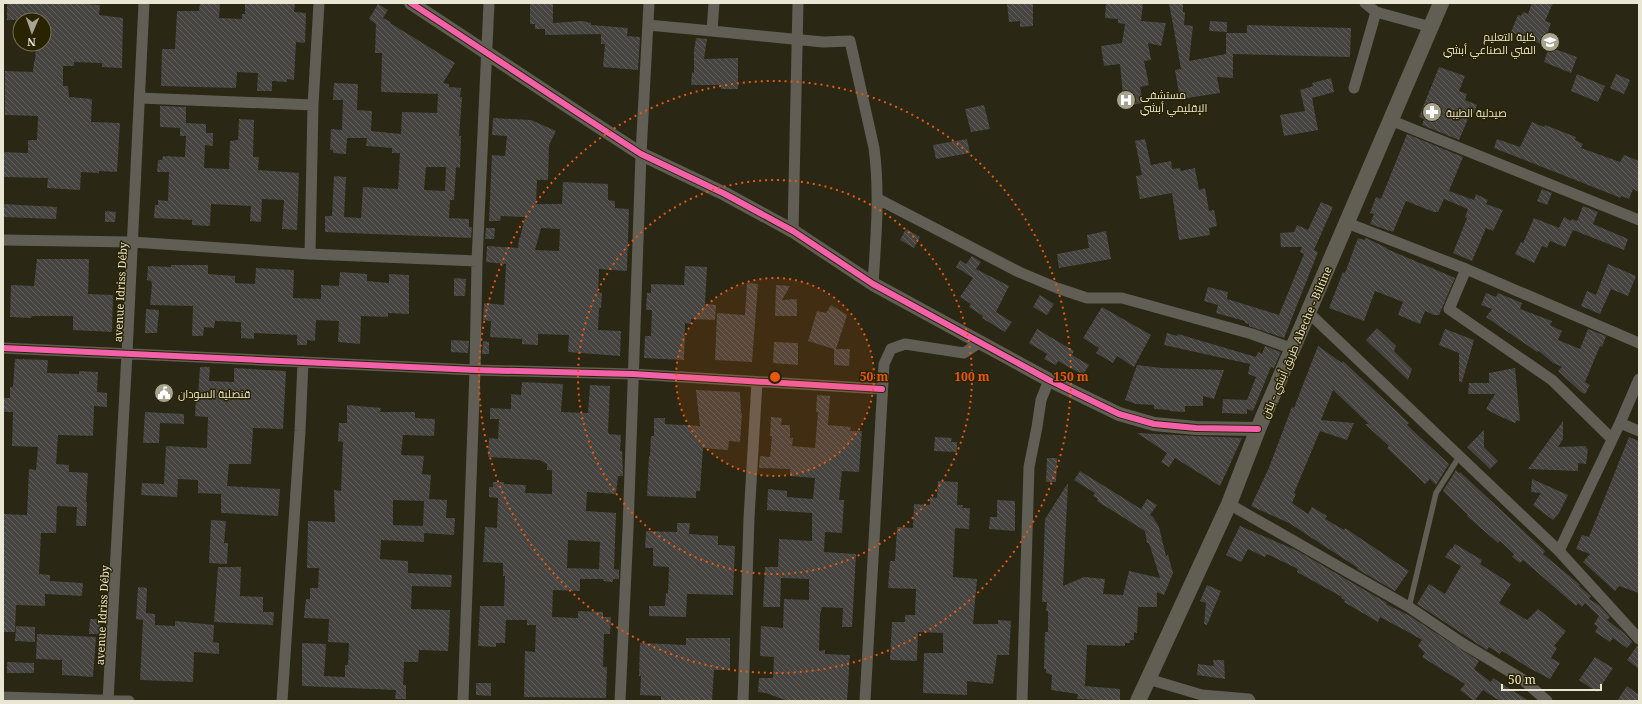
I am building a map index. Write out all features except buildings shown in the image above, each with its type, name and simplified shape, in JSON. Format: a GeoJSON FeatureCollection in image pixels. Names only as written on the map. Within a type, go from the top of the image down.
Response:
{"type":"FeatureCollection","features":[{"type":"Feature","properties":{"kind":"main road","name":"طريق أبشي - بلتن Abeche - Biltine"},"geometry":{"type":"LineString","coordinates":[[1138,701],[1228,504],[1258,430],[1441,3]]}},
{"type":"Feature","properties":{"kind":"street","name":"avenue Idriss Déby"},"geometry":{"type":"LineString","coordinates":[[108,701],[144,3]]}},
{"type":"Feature","properties":{"kind":"street"},"geometry":{"type":"LineString","coordinates":[[310,254],[318,3]]}},
{"type":"Feature","properties":{"kind":"street"},"geometry":{"type":"LineString","coordinates":[[411,3],[641,154],[725,194],[793,231],[873,284],[1049,380],[1119,414],[1154,424],[1196,428],[1258,430]]}},
{"type":"Feature","properties":{"kind":"street"},"geometry":{"type":"LineString","coordinates":[[463,701],[475,370],[477,262],[489,3]]}},
{"type":"Feature","properties":{"kind":"street"},"geometry":{"type":"LineString","coordinates":[[620,701],[628,529],[641,154],[649,3]]}},
{"type":"Feature","properties":{"kind":"street"},"geometry":{"type":"LineString","coordinates":[[712,31],[714,3]]}},
{"type":"Feature","properties":{"kind":"street"},"geometry":{"type":"LineString","coordinates":[[793,231],[798,3]]}},
{"type":"Feature","properties":{"kind":"street"},"geometry":{"type":"LineString","coordinates":[[1365,3],[1376,12],[1431,27]]}},
{"type":"Feature","properties":{"kind":"street"},"geometry":{"type":"LineString","coordinates":[[1354,88],[1376,12]]}},
{"type":"Feature","properties":{"kind":"street"},"geometry":{"type":"LineString","coordinates":[[648,25],[823,42],[850,41],[874,148],[878,199],[873,284]]}},
{"type":"Feature","properties":{"kind":"street"},"geometry":{"type":"LineString","coordinates":[[140,98],[314,105]]}},
{"type":"Feature","properties":{"kind":"street"},"geometry":{"type":"LineString","coordinates":[[1390,120],[1639,220]]}},
{"type":"Feature","properties":{"kind":"street"},"geometry":{"type":"LineString","coordinates":[[878,199],[1019,272],[1057,288],[1087,298],[1122,298],[1252,334],[1293,349]]}},
{"type":"Feature","properties":{"kind":"street"},"geometry":{"type":"LineString","coordinates":[[1347,223],[1466,269],[1639,343]]}},
{"type":"Feature","properties":{"kind":"street"},"geometry":{"type":"LineString","coordinates":[[3,240],[132,242],[310,254],[477,262]]}},
{"type":"Feature","properties":{"kind":"street"},"geometry":{"type":"LineString","coordinates":[[1466,269],[1449,309],[1552,380],[1612,439]]}},
{"type":"Feature","properties":{"kind":"street"},"geometry":{"type":"LineString","coordinates":[[1309,313],[1559,551],[1639,639]]}},
{"type":"Feature","properties":{"kind":"street"},"geometry":{"type":"LineString","coordinates":[[865,701],[884,364],[891,350],[905,344],[964,353],[979,343]]}},
{"type":"Feature","properties":{"kind":"street"},"geometry":{"type":"LineString","coordinates":[[3,348],[475,370],[633,374],[882,389]]}},
{"type":"Feature","properties":{"kind":"street"},"geometry":{"type":"LineString","coordinates":[[282,701],[300,431],[303,362]]}},
{"type":"Feature","properties":{"kind":"street"},"geometry":{"type":"LineString","coordinates":[[1559,551],[1620,423],[1639,379]]}},
{"type":"Feature","properties":{"kind":"street"},"geometry":{"type":"LineString","coordinates":[[1022,701],[1029,467],[1041,400],[1049,380]]}},
{"type":"Feature","properties":{"kind":"street"},"geometry":{"type":"LineString","coordinates":[[743,701],[749,518],[757,382]]}},
{"type":"Feature","properties":{"kind":"street"},"geometry":{"type":"LineString","coordinates":[[1620,423],[1639,431]]}},
{"type":"Feature","properties":{"kind":"street"},"geometry":{"type":"LineString","coordinates":[[1228,504],[1409,607],[1462,643],[1522,678],[1547,701]]}},
{"type":"Feature","properties":{"kind":"street"},"geometry":{"type":"LineString","coordinates":[[1148,679],[1202,696],[1249,699],[1250,701]]}},
{"type":"Feature","properties":{"kind":"street"},"geometry":{"type":"LineString","coordinates":[[3,697],[129,701]]}},
{"type":"Feature","properties":{"kind":"lane"},"geometry":{"type":"LineString","coordinates":[[1409,607],[1436,493],[1459,457]]}},
{"type":"Feature","properties":{"kind":"cycle path"},"geometry":{"type":"LineString","coordinates":[[411,3],[641,154],[725,194],[793,231],[873,284],[1049,380],[1119,414],[1154,424],[1196,428],[1258,429]]}},
{"type":"Feature","properties":{"kind":"cycle path"},"geometry":{"type":"LineString","coordinates":[[3,348],[475,370],[633,374],[882,389]]}},
{"type":"Feature","properties":{"kind":"place","name":"كلية التعليم الفني الصناعي أبشي"},"geometry":{"type":"Point","coordinates":[1550,42]}},
{"type":"Feature","properties":{"kind":"place","name":"مستشفى الإقليمي أبشي"},"geometry":{"type":"Point","coordinates":[1126,100]}},
{"type":"Feature","properties":{"kind":"place","name":"صيدلية الطيبة"},"geometry":{"type":"Point","coordinates":[1432,112]}},
{"type":"Feature","properties":{"kind":"place","name":"قنصلية السودان"},"geometry":{"type":"Point","coordinates":[164,393]}}]}
